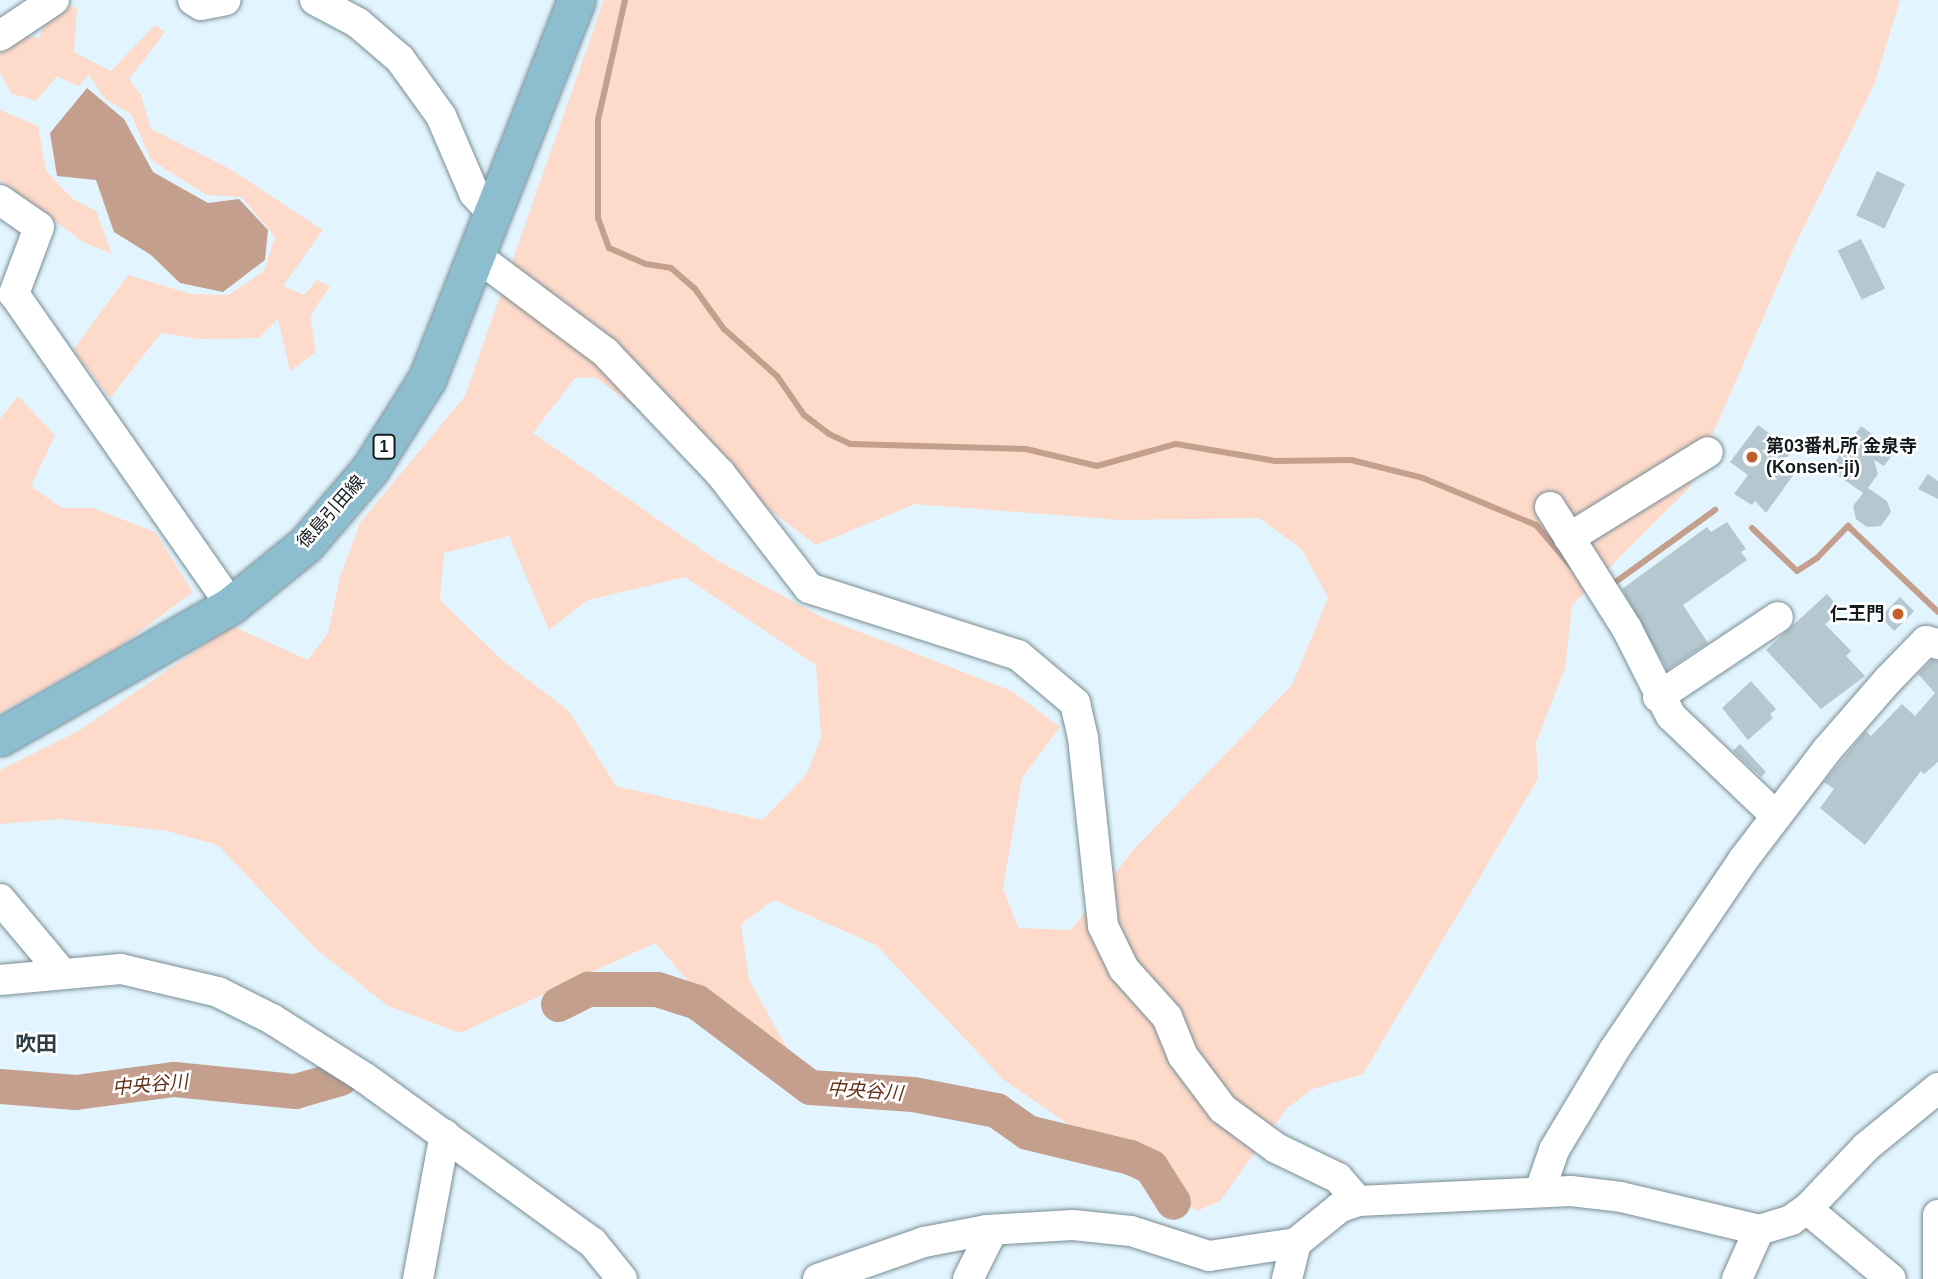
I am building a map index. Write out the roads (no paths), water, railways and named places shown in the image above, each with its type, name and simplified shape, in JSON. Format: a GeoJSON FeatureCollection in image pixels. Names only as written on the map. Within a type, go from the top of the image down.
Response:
{"type":"FeatureCollection","features":[{"type":"Feature","properties":{"kind":"main road","name":"徳島引田線"},"geometry":{"type":"LineString","coordinates":[[0,737],[231,605],[306,544],[370,469],[427,379],[478,257],[492,214],[576,0]]}},
{"type":"Feature","properties":{"kind":"street"},"geometry":{"type":"LineString","coordinates":[[0,36],[54,0]]}},
{"type":"Feature","properties":{"kind":"street"},"geometry":{"type":"LineString","coordinates":[[193,0],[201,5],[226,0]]}},
{"type":"Feature","properties":{"kind":"street"},"geometry":{"type":"LineString","coordinates":[[315,0],[358,23],[400,59],[441,116],[474,193],[492,214]]}},
{"type":"Feature","properties":{"kind":"street"},"geometry":{"type":"LineString","coordinates":[[0,200],[39,227],[14,294],[231,605]]}},
{"type":"Feature","properties":{"kind":"street"},"geometry":{"type":"LineString","coordinates":[[478,257],[605,352],[720,473],[809,588],[1018,655],[1075,703],[1083,738],[1103,926],[1124,969],[1167,1017],[1183,1056],[1223,1109],[1276,1149],[1338,1178],[1358,1201]]}},
{"type":"Feature","properties":{"kind":"street"},"geometry":{"type":"LineString","coordinates":[[1569,538],[1708,452]]}},
{"type":"Feature","properties":{"kind":"street"},"geometry":{"type":"LineString","coordinates":[[1550,507],[1603,588],[1658,697],[1671,716],[1776,816]]}},
{"type":"Feature","properties":{"kind":"street"},"geometry":{"type":"LineString","coordinates":[[1658,697],[1778,617]]}},
{"type":"Feature","properties":{"kind":"street"},"geometry":{"type":"LineString","coordinates":[[1540,1191],[1554,1150],[1614,1050],[1776,816],[1826,750],[1889,679],[1926,641],[1938,644]]}},
{"type":"Feature","properties":{"kind":"street"},"geometry":{"type":"LineString","coordinates":[[0,899],[62,973]]}},
{"type":"Feature","properties":{"kind":"street"},"geometry":{"type":"LineString","coordinates":[[0,980],[121,969],[218,992],[284,1027],[445,1135],[593,1243],[622,1279]]}},
{"type":"Feature","properties":{"kind":"street"},"geometry":{"type":"LineString","coordinates":[[817,1279],[924,1242],[988,1230],[1073,1225],[1131,1231],[1209,1256],[1296,1243],[1339,1208],[1358,1201],[1540,1191],[1621,1197],[1759,1230],[1791,1220],[1807,1209],[1866,1147],[1938,1088]]}},
{"type":"Feature","properties":{"kind":"street"},"geometry":{"type":"LineString","coordinates":[[418,1279],[445,1135]]}},
{"type":"Feature","properties":{"kind":"street"},"geometry":{"type":"LineString","coordinates":[[1807,1209],[1891,1279]]}},
{"type":"Feature","properties":{"kind":"street"},"geometry":{"type":"LineString","coordinates":[[1938,1215],[1938,1279]]}},
{"type":"Feature","properties":{"kind":"street"},"geometry":{"type":"LineString","coordinates":[[968,1279],[984,1248],[988,1230]]}},
{"type":"Feature","properties":{"kind":"street"},"geometry":{"type":"LineString","coordinates":[[1737,1279],[1759,1230]]}},
{"type":"Feature","properties":{"kind":"street"},"geometry":{"type":"LineString","coordinates":[[1287,1279],[1296,1243]]}},
{"type":"Feature","properties":{"kind":"waterway"},"geometry":{"type":"LineString","coordinates":[[625,0],[598,120],[598,218],[609,248],[646,264],[671,268],[695,289],[724,329],[777,376],[804,415],[829,434],[850,444],[1026,449],[1097,466],[1176,444],[1275,461],[1351,460],[1423,478],[1536,525],[1571,566]]}},
{"type":"Feature","properties":{"kind":"waterway"},"geometry":{"type":"LineString","coordinates":[[1610,586],[1715,510]]}},
{"type":"Feature","properties":{"kind":"waterway"},"geometry":{"type":"LineString","coordinates":[[1752,528],[1797,571],[1817,558],[1848,526],[1938,612]]}},
{"type":"Feature","properties":{"kind":"waterway","name":"中央谷川"},"geometry":{"type":"LineString","coordinates":[[558,1004],[588,989],[657,989],[697,1002],[810,1087],[913,1094],[996,1110],[1027,1132],[1130,1157],[1151,1167],[1173,1202]]}},
{"type":"Feature","properties":{"kind":"waterway","name":"中央谷川"},"geometry":{"type":"LineString","coordinates":[[0,1086],[75,1092],[174,1079],[295,1091],[340,1078]]}},
{"type":"Feature","properties":{"kind":"place","name":"第03番札所 金泉寺 (Konsen-ji)"},"geometry":{"type":"Point","coordinates":[1752,457]}},
{"type":"Feature","properties":{"kind":"place","name":"仁王門"},"geometry":{"type":"Point","coordinates":[1898,614]}},
{"type":"Feature","properties":{"kind":"district","name":"吹田"},"geometry":{"type":"Point","coordinates":[36,1044]}}]}
